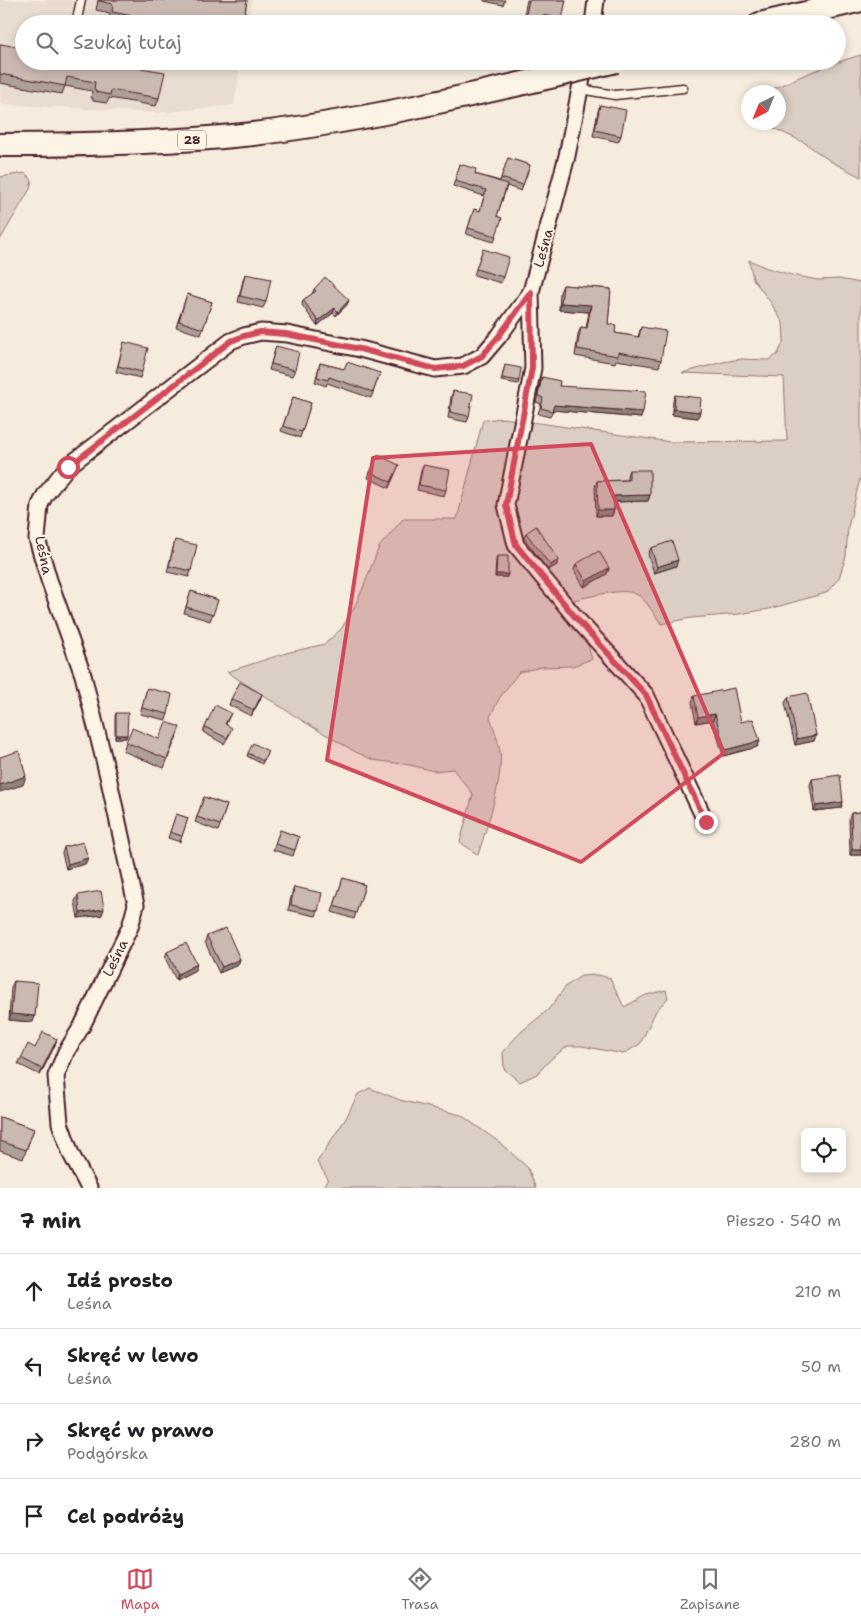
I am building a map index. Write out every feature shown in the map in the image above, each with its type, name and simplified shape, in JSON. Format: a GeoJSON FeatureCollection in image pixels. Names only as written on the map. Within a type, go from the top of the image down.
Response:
{"type":"FeatureCollection","features":[{"type":"Feature","properties":{"kind":"main road"},"geometry":{"type":"LineString","coordinates":[[798,15],[861,0]]}},
{"type":"Feature","properties":{"kind":"main road","name":"28"},"geometry":{"type":"LineString","coordinates":[[0,146],[98,146],[254,134],[383,113],[579,70]]}},
{"type":"Feature","properties":{"kind":"street"},"geometry":{"type":"LineString","coordinates":[[594,15],[596,0]]}},
{"type":"Feature","properties":{"kind":"street","name":"Leśna"},"geometry":{"type":"LineString","coordinates":[[89,1188],[71,1154],[60,1123],[56,1076],[66,1052],[82,1026],[130,927],[136,905],[108,776],[83,675],[49,580],[37,539],[40,506],[45,495],[68,467],[231,341],[244,336],[260,332],[286,334],[360,349],[435,369],[463,366],[482,356],[531,292],[567,156],[583,70]]}},
{"type":"Feature","properties":{"kind":"street"},"geometry":{"type":"LineString","coordinates":[[531,292],[532,368],[506,505],[516,545],[576,618],[646,695],[706,822]]}},
{"type":"Feature","properties":{"kind":"lane"},"geometry":{"type":"LineString","coordinates":[[78,15],[82,0]]}},
{"type":"Feature","properties":{"kind":"lane"},"geometry":{"type":"LineString","coordinates":[[580,90],[615,95],[682,88]]}},
{"type":"Feature","properties":{"kind":"highlighted area"},"geometry":{"type":"Polygon","coordinates":[[[591,444],[724,753],[581,862],[327,760],[373,458],[591,444]]]}},
{"type":"Feature","properties":{"kind":"shaded area"},"geometry":{"type":"Polygon","coordinates":[[[0,0],[252,0],[249,15],[15,15],[15,70],[240,70],[234,105],[158,113],[0,104],[0,0]]]}},
{"type":"Feature","properties":{"kind":"shaded area"},"geometry":{"type":"Polygon","coordinates":[[[861,55],[861,177],[830,161],[805,143],[778,130],[786,130],[786,85],[782,85],[816,70],[846,70],[846,59],[861,55]]]}},
{"type":"Feature","properties":{"kind":"shaded area"},"geometry":{"type":"Polygon","coordinates":[[[25,173],[32,180],[30,189],[0,240],[0,177],[25,173]]]}},
{"type":"Feature","properties":{"kind":"shaded area"},"geometry":{"type":"Polygon","coordinates":[[[749,260],[767,268],[792,275],[818,280],[839,279],[861,283],[861,475],[848,527],[846,556],[839,578],[826,593],[769,609],[739,614],[691,618],[661,624],[643,599],[630,592],[605,593],[574,600],[592,659],[572,666],[542,667],[519,672],[500,697],[490,717],[496,734],[501,762],[494,803],[478,855],[460,842],[473,794],[453,769],[434,771],[410,765],[373,760],[306,723],[227,672],[286,653],[325,644],[341,629],[353,610],[379,547],[403,519],[457,519],[483,420],[504,418],[671,442],[787,441],[784,377],[682,373],[741,359],[769,360],[778,354],[784,340],[783,323],[753,279],[749,260]]]}},
{"type":"Feature","properties":{"kind":"shaded area"},"geometry":{"type":"Polygon","coordinates":[[[598,975],[610,978],[624,1007],[646,995],[666,990],[668,998],[656,1011],[640,1044],[623,1054],[582,1046],[568,1046],[552,1058],[537,1074],[520,1082],[504,1069],[503,1051],[522,1031],[548,1010],[566,986],[581,976],[598,975]]]}},
{"type":"Feature","properties":{"kind":"shaded area"},"geometry":{"type":"Polygon","coordinates":[[[370,1088],[400,1100],[461,1115],[499,1142],[528,1168],[536,1188],[322,1188],[328,1179],[317,1162],[346,1118],[358,1094],[370,1088]]]}},
{"type":"Feature","properties":{"kind":"building"},"geometry":{"type":"Polygon","coordinates":[[[247,0],[244,15],[127,15],[112,12],[113,4],[99,1],[247,0]]]}},
{"type":"Feature","properties":{"kind":"building"},"geometry":{"type":"Polygon","coordinates":[[[529,0],[566,0],[563,15],[526,15],[529,0]]]}},
{"type":"Feature","properties":{"kind":"building"},"geometry":{"type":"Polygon","coordinates":[[[0,44],[15,46],[15,70],[153,70],[165,72],[159,98],[111,90],[110,95],[96,92],[94,89],[95,82],[67,77],[65,86],[0,74],[0,44]]]}},
{"type":"Feature","properties":{"kind":"building"},"geometry":{"type":"Polygon","coordinates":[[[600,105],[626,110],[621,136],[595,130],[600,105]]]}},
{"type":"Feature","properties":{"kind":"building"},"geometry":{"type":"Polygon","coordinates":[[[508,158],[530,165],[523,185],[501,178],[508,158]]]}},
{"type":"Feature","properties":{"kind":"building"},"geometry":{"type":"Polygon","coordinates":[[[460,164],[476,169],[475,174],[507,184],[497,216],[502,218],[496,236],[468,228],[474,209],[480,211],[486,190],[455,181],[460,164]]]}},
{"type":"Feature","properties":{"kind":"building"},"geometry":{"type":"Polygon","coordinates":[[[483,249],[509,257],[503,277],[476,269],[483,249]]]}},
{"type":"Feature","properties":{"kind":"building"},"geometry":{"type":"Polygon","coordinates":[[[245,274],[271,279],[266,302],[240,296],[245,274]]]}},
{"type":"Feature","properties":{"kind":"building"},"geometry":{"type":"Polygon","coordinates":[[[325,277],[349,300],[338,312],[335,308],[318,321],[303,300],[316,291],[314,289],[325,277]]]}},
{"type":"Feature","properties":{"kind":"building"},"geometry":{"type":"Polygon","coordinates":[[[563,285],[611,289],[608,324],[616,325],[615,333],[639,337],[641,327],[666,331],[661,360],[618,352],[618,356],[577,349],[581,327],[587,328],[591,305],[561,303],[563,285]]]}},
{"type":"Feature","properties":{"kind":"building"},"geometry":{"type":"Polygon","coordinates":[[[187,294],[212,302],[203,329],[179,321],[187,294]]]}},
{"type":"Feature","properties":{"kind":"building"},"geometry":{"type":"Polygon","coordinates":[[[124,342],[148,348],[142,372],[118,366],[124,342]]]}},
{"type":"Feature","properties":{"kind":"building"},"geometry":{"type":"Polygon","coordinates":[[[276,346],[299,352],[295,370],[271,364],[276,346]]]}},
{"type":"Feature","properties":{"kind":"building"},"geometry":{"type":"Polygon","coordinates":[[[347,362],[380,373],[373,392],[329,377],[328,380],[317,377],[320,363],[344,369],[347,362]]]}},
{"type":"Feature","properties":{"kind":"building"},"geometry":{"type":"Polygon","coordinates":[[[505,365],[521,368],[519,381],[502,378],[505,365]]]}},
{"type":"Feature","properties":{"kind":"building"},"geometry":{"type":"Polygon","coordinates":[[[542,377],[560,381],[559,386],[646,391],[643,412],[554,405],[552,411],[541,408],[543,398],[538,396],[542,377]]]}},
{"type":"Feature","properties":{"kind":"building"},"geometry":{"type":"Polygon","coordinates":[[[453,391],[473,394],[469,416],[450,412],[453,391]]]}},
{"type":"Feature","properties":{"kind":"building"},"geometry":{"type":"Polygon","coordinates":[[[675,395],[701,398],[700,412],[674,409],[675,395]]]}},
{"type":"Feature","properties":{"kind":"building"},"geometry":{"type":"Polygon","coordinates":[[[293,397],[311,403],[302,432],[283,426],[293,397]]]}},
{"type":"Feature","properties":{"kind":"building"},"geometry":{"type":"Polygon","coordinates":[[[378,455],[399,465],[391,482],[370,472],[378,455]]]}},
{"type":"Feature","properties":{"kind":"building"},"geometry":{"type":"Polygon","coordinates":[[[423,465],[450,470],[446,490],[419,485],[423,465]]]}},
{"type":"Feature","properties":{"kind":"building"},"geometry":{"type":"Polygon","coordinates":[[[629,470],[650,470],[650,495],[614,496],[614,510],[598,510],[597,481],[629,480],[629,470]]]}},
{"type":"Feature","properties":{"kind":"building"},"geometry":{"type":"Polygon","coordinates":[[[536,526],[559,560],[550,565],[526,533],[536,526]]]}},
{"type":"Feature","properties":{"kind":"building"},"geometry":{"type":"Polygon","coordinates":[[[175,540],[197,545],[191,571],[169,566],[175,540]]]}},
{"type":"Feature","properties":{"kind":"building"},"geometry":{"type":"Polygon","coordinates":[[[672,541],[678,560],[657,567],[651,548],[672,541]]]}},
{"type":"Feature","properties":{"kind":"building"},"geometry":{"type":"Polygon","coordinates":[[[599,551],[609,568],[586,581],[576,564],[599,551]]]}},
{"type":"Feature","properties":{"kind":"building"},"geometry":{"type":"Polygon","coordinates":[[[497,556],[508,556],[508,574],[496,574],[497,556]]]}},
{"type":"Feature","properties":{"kind":"building"},"geometry":{"type":"Polygon","coordinates":[[[191,591],[218,600],[213,615],[186,607],[191,591]]]}},
{"type":"Feature","properties":{"kind":"building"},"geometry":{"type":"Polygon","coordinates":[[[240,682],[262,694],[254,710],[231,699],[240,682]]]}},
{"type":"Feature","properties":{"kind":"building"},"geometry":{"type":"Polygon","coordinates":[[[147,688],[172,694],[168,714],[142,708],[147,688]]]}},
{"type":"Feature","properties":{"kind":"building"},"geometry":{"type":"Polygon","coordinates":[[[734,688],[741,722],[753,719],[760,741],[725,750],[715,714],[698,717],[694,696],[734,688]]]}},
{"type":"Feature","properties":{"kind":"building"},"geometry":{"type":"Polygon","coordinates":[[[807,693],[816,735],[797,739],[788,697],[807,693]]]}},
{"type":"Feature","properties":{"kind":"building"},"geometry":{"type":"Polygon","coordinates":[[[215,705],[231,713],[225,724],[232,728],[227,738],[205,727],[215,705]]]}},
{"type":"Feature","properties":{"kind":"building"},"geometry":{"type":"Polygon","coordinates":[[[116,713],[128,713],[127,735],[116,735],[116,713]]]}},
{"type":"Feature","properties":{"kind":"building"},"geometry":{"type":"Polygon","coordinates":[[[166,722],[180,727],[167,759],[126,742],[132,728],[159,739],[166,722]]]}},
{"type":"Feature","properties":{"kind":"building"},"geometry":{"type":"Polygon","coordinates":[[[253,743],[268,751],[263,761],[248,753],[253,743]]]}},
{"type":"Feature","properties":{"kind":"building"},"geometry":{"type":"Polygon","coordinates":[[[19,751],[26,776],[0,785],[0,757],[19,751]]]}},
{"type":"Feature","properties":{"kind":"building"},"geometry":{"type":"Polygon","coordinates":[[[840,775],[843,802],[816,806],[812,779],[840,775]]]}},
{"type":"Feature","properties":{"kind":"building"},"geometry":{"type":"Polygon","coordinates":[[[204,797],[227,805],[220,825],[197,817],[204,797]]]}},
{"type":"Feature","properties":{"kind":"building"},"geometry":{"type":"Polygon","coordinates":[[[861,812],[861,849],[852,849],[851,813],[861,812]]]}},
{"type":"Feature","properties":{"kind":"building"},"geometry":{"type":"Polygon","coordinates":[[[176,814],[188,818],[182,836],[170,832],[176,814]]]}},
{"type":"Feature","properties":{"kind":"building"},"geometry":{"type":"Polygon","coordinates":[[[280,830],[299,837],[295,850],[275,844],[280,830]]]}},
{"type":"Feature","properties":{"kind":"building"},"geometry":{"type":"Polygon","coordinates":[[[83,842],[88,858],[68,864],[64,847],[83,842]]]}},
{"type":"Feature","properties":{"kind":"building"},"geometry":{"type":"Polygon","coordinates":[[[343,878],[365,885],[356,913],[334,906],[343,878]]]}},
{"type":"Feature","properties":{"kind":"building"},"geometry":{"type":"Polygon","coordinates":[[[294,887],[322,893],[318,911],[291,905],[294,887]]]}},
{"type":"Feature","properties":{"kind":"building"},"geometry":{"type":"Polygon","coordinates":[[[101,891],[104,909],[80,913],[78,895],[101,891]]]}},
{"type":"Feature","properties":{"kind":"building"},"geometry":{"type":"Polygon","coordinates":[[[226,928],[240,959],[222,967],[207,936],[226,928]]]}},
{"type":"Feature","properties":{"kind":"building"},"geometry":{"type":"Polygon","coordinates":[[[186,943],[197,964],[178,974],[167,952],[186,943]]]}},
{"type":"Feature","properties":{"kind":"building"},"geometry":{"type":"Polygon","coordinates":[[[14,981],[38,983],[35,1016],[11,1014],[14,981]]]}},
{"type":"Feature","properties":{"kind":"building"},"geometry":{"type":"Polygon","coordinates":[[[43,1032],[57,1039],[42,1069],[21,1058],[28,1044],[35,1048],[43,1032]]]}},
{"type":"Feature","properties":{"kind":"building"},"geometry":{"type":"Polygon","coordinates":[[[0,1117],[34,1129],[26,1150],[0,1141],[0,1117]]]}},
{"type":"Feature","properties":{"kind":"route"},"geometry":{"type":"LineString","coordinates":[[68,467],[231,341],[244,336],[260,332],[286,334],[360,349],[435,369],[463,366],[482,356],[531,292],[532,368],[506,505],[516,545],[576,618],[646,695],[706,822]]}}]}
